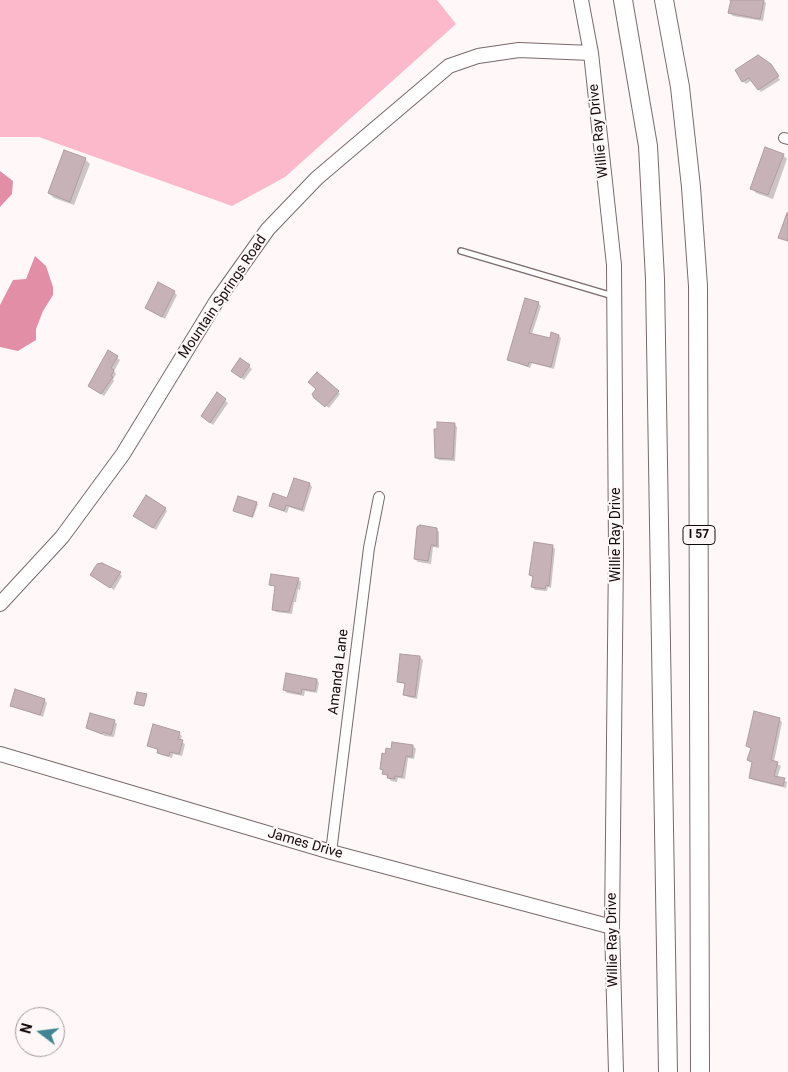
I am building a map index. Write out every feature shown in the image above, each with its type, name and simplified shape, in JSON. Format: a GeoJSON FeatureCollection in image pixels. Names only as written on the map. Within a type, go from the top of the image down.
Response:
{"type":"FeatureCollection","features":[{"type":"Feature","properties":{"kind":"highway"},"geometry":{"type":"LineString","coordinates":[[624,0],[648,146],[655,279],[668,1072]]}},
{"type":"Feature","properties":{"kind":"highway","name":"I 57"},"geometry":{"type":"LineString","coordinates":[[664,0],[680,87],[692,187],[698,286],[700,1072]]}},
{"type":"Feature","properties":{"kind":"street","name":"Willie Ray Drive"},"geometry":{"type":"LineString","coordinates":[[581,0],[591,53],[614,265],[616,563],[612,927],[616,1072]]}},
{"type":"Feature","properties":{"kind":"street","name":"Mountain Springs Road"},"geometry":{"type":"LineString","coordinates":[[0,604],[62,537],[122,454],[216,302],[268,229],[317,178],[450,66],[478,56],[519,50],[591,53]]}},
{"type":"Feature","properties":{"kind":"street","name":"Amanda Lane"},"geometry":{"type":"LineString","coordinates":[[330,852],[369,548],[379,497]]}},
{"type":"Feature","properties":{"kind":"street","name":"James Drive"},"geometry":{"type":"LineString","coordinates":[[0,754],[330,852],[612,927]]}},
{"type":"Feature","properties":{"kind":"lane"},"geometry":{"type":"LineString","coordinates":[[461,251],[614,296]]}},
{"type":"Feature","properties":{"kind":"shaded area"},"geometry":{"type":"Polygon","coordinates":[[[0,0],[437,0],[456,24],[285,177],[232,206],[39,137],[0,137],[0,0]]]}},
{"type":"Feature","properties":{"kind":"shaded area"},"geometry":{"type":"Polygon","coordinates":[[[0,171],[13,181],[12,194],[0,207],[0,171]]]}},
{"type":"Feature","properties":{"kind":"shaded area"},"geometry":{"type":"Polygon","coordinates":[[[35,256],[46,266],[53,287],[53,295],[43,311],[36,329],[36,340],[18,351],[0,347],[0,305],[13,280],[26,279],[35,256]]]}},
{"type":"Feature","properties":{"kind":"building"},"geometry":{"type":"Polygon","coordinates":[[[731,0],[764,0],[760,19],[728,13],[731,0]]]}},
{"type":"Feature","properties":{"kind":"building"},"geometry":{"type":"Polygon","coordinates":[[[758,55],[771,64],[779,76],[758,90],[749,78],[742,82],[735,70],[758,55]]]}},
{"type":"Feature","properties":{"kind":"building"},"geometry":{"type":"Polygon","coordinates":[[[765,147],[784,154],[768,195],[750,189],[765,147]]]}},
{"type":"Feature","properties":{"kind":"building"},"geometry":{"type":"Polygon","coordinates":[[[64,150],[86,158],[70,202],[48,193],[64,150]]]}},
{"type":"Feature","properties":{"kind":"building"},"geometry":{"type":"Polygon","coordinates":[[[788,213],[788,241],[778,238],[788,213]]]}},
{"type":"Feature","properties":{"kind":"building"},"geometry":{"type":"Polygon","coordinates":[[[158,282],[175,291],[162,317],[145,308],[158,282]]]}},
{"type":"Feature","properties":{"kind":"building"},"geometry":{"type":"Polygon","coordinates":[[[525,298],[539,302],[529,333],[550,338],[551,332],[559,335],[551,367],[529,362],[528,366],[507,360],[525,298]]]}},
{"type":"Feature","properties":{"kind":"building"},"geometry":{"type":"Polygon","coordinates":[[[108,350],[118,356],[111,368],[114,370],[111,376],[113,377],[101,394],[88,386],[108,350]]]}},
{"type":"Feature","properties":{"kind":"building"},"geometry":{"type":"Polygon","coordinates":[[[240,358],[250,365],[241,378],[231,371],[240,358]]]}},
{"type":"Feature","properties":{"kind":"building"},"geometry":{"type":"Polygon","coordinates":[[[317,372],[339,391],[325,407],[314,398],[312,394],[316,389],[308,382],[317,372]]]}},
{"type":"Feature","properties":{"kind":"building"},"geometry":{"type":"Polygon","coordinates":[[[217,392],[226,399],[210,423],[201,416],[217,392]]]}},
{"type":"Feature","properties":{"kind":"building"},"geometry":{"type":"Polygon","coordinates":[[[437,422],[455,423],[453,459],[435,458],[434,429],[437,429],[437,422]]]}},
{"type":"Feature","properties":{"kind":"building"},"geometry":{"type":"Polygon","coordinates":[[[294,478],[310,483],[302,510],[286,505],[284,511],[269,506],[273,493],[287,498],[294,478]]]}},
{"type":"Feature","properties":{"kind":"building"},"geometry":{"type":"Polygon","coordinates":[[[146,495],[166,508],[153,528],[133,516],[146,495]]]}},
{"type":"Feature","properties":{"kind":"building"},"geometry":{"type":"Polygon","coordinates":[[[238,496],[257,502],[252,517],[233,511],[238,496]]]}},
{"type":"Feature","properties":{"kind":"building"},"geometry":{"type":"Polygon","coordinates":[[[420,525],[437,528],[437,546],[431,545],[428,561],[414,559],[417,527],[420,525]]]}},
{"type":"Feature","properties":{"kind":"building"},"geometry":{"type":"Polygon","coordinates":[[[534,542],[553,545],[549,586],[546,585],[545,589],[531,587],[533,576],[529,575],[534,542]]]}},
{"type":"Feature","properties":{"kind":"building"},"geometry":{"type":"Polygon","coordinates":[[[102,563],[121,572],[110,588],[90,575],[97,564],[102,563]]]}},
{"type":"Feature","properties":{"kind":"building"},"geometry":{"type":"Polygon","coordinates":[[[271,574],[299,578],[289,612],[272,610],[275,586],[269,585],[271,574]]]}},
{"type":"Feature","properties":{"kind":"building"},"geometry":{"type":"Polygon","coordinates":[[[400,654],[420,656],[415,697],[403,695],[405,683],[397,682],[400,654]]]}},
{"type":"Feature","properties":{"kind":"building"},"geometry":{"type":"Polygon","coordinates":[[[286,673],[317,679],[315,691],[302,689],[301,694],[283,690],[286,673]]]}},
{"type":"Feature","properties":{"kind":"building"},"geometry":{"type":"Polygon","coordinates":[[[15,689],[45,699],[40,715],[10,706],[15,689]]]}},
{"type":"Feature","properties":{"kind":"building"},"geometry":{"type":"Polygon","coordinates":[[[137,692],[147,694],[144,706],[134,704],[137,692]]]}},
{"type":"Feature","properties":{"kind":"building"},"geometry":{"type":"Polygon","coordinates":[[[754,711],[780,718],[771,760],[778,762],[774,776],[785,778],[783,786],[749,778],[752,762],[747,760],[751,748],[746,746],[754,711]]]}},
{"type":"Feature","properties":{"kind":"building"},"geometry":{"type":"Polygon","coordinates":[[[90,713],[115,720],[111,735],[86,728],[90,713]]]}},
{"type":"Feature","properties":{"kind":"building"},"geometry":{"type":"Polygon","coordinates":[[[153,724],[180,732],[178,739],[183,740],[179,754],[170,752],[169,756],[157,753],[158,749],[147,746],[153,724]]]}},
{"type":"Feature","properties":{"kind":"building"},"geometry":{"type":"Polygon","coordinates":[[[392,742],[413,745],[412,757],[406,756],[402,777],[395,776],[395,779],[387,778],[388,775],[382,774],[383,770],[380,769],[382,753],[385,754],[386,748],[391,749],[392,742]]]}}]}
